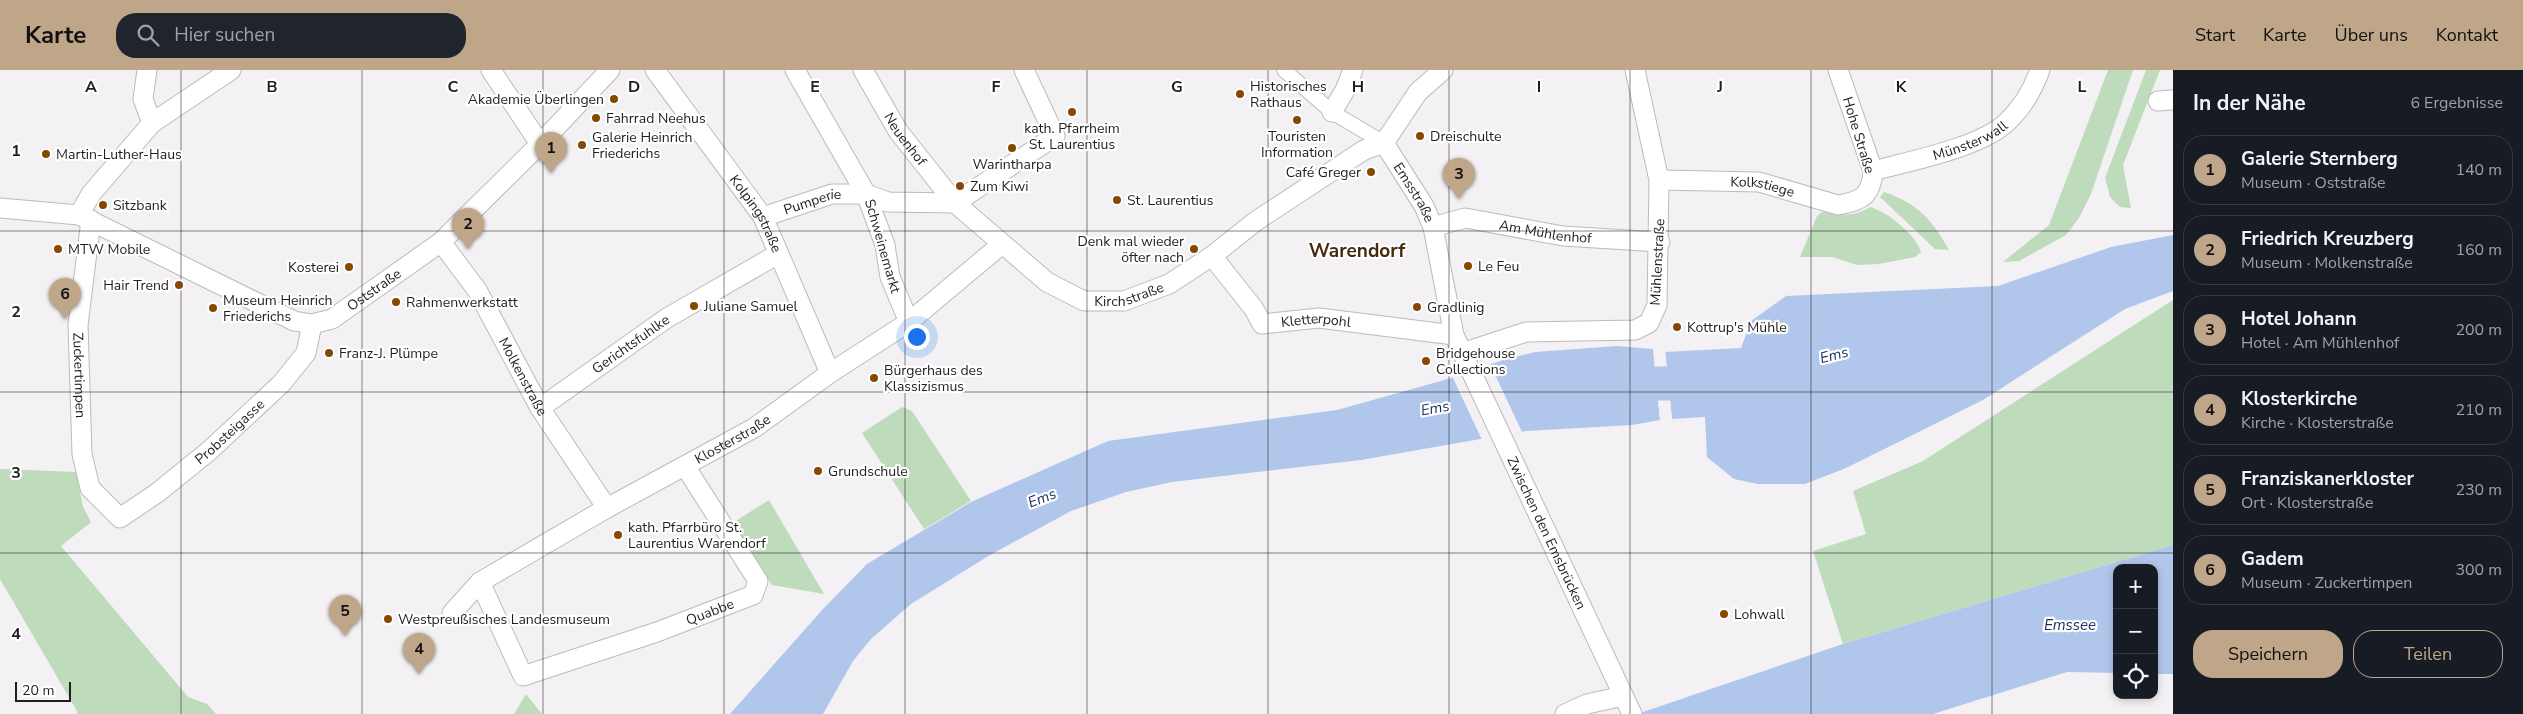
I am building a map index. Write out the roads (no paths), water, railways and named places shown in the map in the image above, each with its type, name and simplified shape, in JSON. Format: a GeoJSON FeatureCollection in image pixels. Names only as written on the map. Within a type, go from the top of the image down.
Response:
{"type":"FeatureCollection","features":[{"type":"Feature","properties":{"kind":"street"},"geometry":{"type":"LineString","coordinates":[[147,70],[143,99],[152,123]]}},
{"type":"Feature","properties":{"kind":"street"},"geometry":{"type":"LineString","coordinates":[[85,218],[91,194],[152,123],[231,70]]}},
{"type":"Feature","properties":{"kind":"street"},"geometry":{"type":"LineString","coordinates":[[491,70],[540,144]]}},
{"type":"Feature","properties":{"kind":"street","name":"Oststraße"},"geometry":{"type":"LineString","coordinates":[[312,324],[332,319],[441,242],[540,144],[610,70]]}},
{"type":"Feature","properties":{"kind":"street","name":"Kolpingstraße"},"geometry":{"type":"LineString","coordinates":[[655,70],[762,217],[830,373]]}},
{"type":"Feature","properties":{"kind":"street"},"geometry":{"type":"LineString","coordinates":[[796,70],[866,194]]}},
{"type":"Feature","properties":{"kind":"street","name":"Neuenhof"},"geometry":{"type":"LineString","coordinates":[[863,70],[898,130],[955,203]]}},
{"type":"Feature","properties":{"kind":"street"},"geometry":{"type":"LineString","coordinates":[[955,203],[1055,136],[1024,70]]}},
{"type":"Feature","properties":{"kind":"street"},"geometry":{"type":"LineString","coordinates":[[1332,112],[1346,90],[1353,70]]}},
{"type":"Feature","properties":{"kind":"street"},"geometry":{"type":"LineString","coordinates":[[1384,143],[1418,92],[1443,70]]}},
{"type":"Feature","properties":{"kind":"street","name":"Mühlenstraße"},"geometry":{"type":"LineString","coordinates":[[1465,360],[1526,332],[1635,330],[1645,326],[1654,315],[1657,305],[1660,242],[1659,180],[1635,70]]}},
{"type":"Feature","properties":{"kind":"street","name":"Hohe Straße"},"geometry":{"type":"LineString","coordinates":[[1838,70],[1873,171],[1872,186],[1863,197]]}},
{"type":"Feature","properties":{"kind":"street","name":"Münsterwall"},"geometry":{"type":"LineString","coordinates":[[1873,171],[1935,154],[1991,134],[2007,123],[2027,98],[2040,70]]}},
{"type":"Feature","properties":{"kind":"street","name":"Emsstraße"},"geometry":{"type":"LineString","coordinates":[[1289,74],[1332,112],[1384,143],[1424,206],[1433,227],[1454,335],[1465,360]]}},
{"type":"Feature","properties":{"kind":"street","name":"Kirchstraße"},"geometry":{"type":"LineString","coordinates":[[955,203],[1047,282],[1084,301],[1124,302],[1169,284],[1212,256],[1256,221],[1364,150],[1384,143]]}},
{"type":"Feature","properties":{"kind":"street","name":"Kolkstiege"},"geometry":{"type":"LineString","coordinates":[[1659,180],[1759,182],[1838,204],[1850,203],[1863,197]]}},
{"type":"Feature","properties":{"kind":"street","name":"Pumperie"},"geometry":{"type":"LineString","coordinates":[[762,217],[832,194],[866,194]]}},
{"type":"Feature","properties":{"kind":"street","name":"Schweinemarkt"},"geometry":{"type":"LineString","coordinates":[[866,194],[888,202],[955,203]]}},
{"type":"Feature","properties":{"kind":"street","name":"Schweinemarkt"},"geometry":{"type":"LineString","coordinates":[[866,194],[885,245],[890,277],[909,322]]}},
{"type":"Feature","properties":{"kind":"street"},"geometry":{"type":"LineString","coordinates":[[0,202],[24,210]]}},
{"type":"Feature","properties":{"kind":"street"},"geometry":{"type":"LineString","coordinates":[[0,208],[85,218],[294,321],[312,324]]}},
{"type":"Feature","properties":{"kind":"street","name":"Zuckertimpen"},"geometry":{"type":"LineString","coordinates":[[85,218],[78,325],[82,454],[90,488],[120,518]]}},
{"type":"Feature","properties":{"kind":"street","name":"Am Mühlenhof"},"geometry":{"type":"LineString","coordinates":[[1433,227],[1465,218],[1564,236],[1660,242]]}},
{"type":"Feature","properties":{"kind":"street","name":"Molkenstraße"},"geometry":{"type":"LineString","coordinates":[[441,242],[477,290],[540,408],[608,508]]}},
{"type":"Feature","properties":{"kind":"street","name":"Klosterstraße"},"geometry":{"type":"LineString","coordinates":[[452,613],[480,582],[608,508],[754,428],[830,373],[909,322],[1002,244]]}},
{"type":"Feature","properties":{"kind":"street","name":"Gerichtsfuhlke"},"geometry":{"type":"LineString","coordinates":[[540,408],[667,318],[778,254]]}},
{"type":"Feature","properties":{"kind":"street","name":"Kletterpohl"},"geometry":{"type":"LineString","coordinates":[[1212,256],[1254,309],[1262,324],[1319,318],[1454,335]]}},
{"type":"Feature","properties":{"kind":"street","name":"Probsteigasse"},"geometry":{"type":"LineString","coordinates":[[120,518],[157,493],[209,451],[281,384],[306,353],[312,324]]}},
{"type":"Feature","properties":{"kind":"street","name":"Zwischen den Emsbrücken"},"geometry":{"type":"LineString","coordinates":[[1465,360],[1632,714]]}},
{"type":"Feature","properties":{"kind":"street","name":"Quabbe"},"geometry":{"type":"LineString","coordinates":[[480,582],[523,676],[657,632],[753,595],[758,581],[685,466]]}},
{"type":"Feature","properties":{"kind":"street"},"geometry":{"type":"LineString","coordinates":[[1565,714],[1587,704],[1623,696]]}},
{"type":"Feature","properties":{"kind":"water"},"geometry":{"type":"Polygon","coordinates":[[[2173,235],[2173,291],[2125,309],[1983,400],[1846,468],[1805,484],[1758,484],[1734,479],[1707,457],[1705,417],[1672,419],[1665,352],[1741,348],[1751,321],[1786,296],[1998,286],[2111,247],[2173,235]]]}},
{"type":"Feature","properties":{"kind":"water"},"geometry":{"type":"Polygon","coordinates":[[[1617,346],[1653,349],[1660,420],[1632,425],[1526,431],[1361,460],[1172,482],[1126,492],[1071,511],[990,555],[911,604],[871,639],[853,661],[823,714],[730,714],[823,609],[867,564],[971,502],[1108,441],[1337,410],[1535,352],[1617,346]]]}},
{"type":"Feature","properties":{"kind":"water","name":"Emssee"},"geometry":{"type":"Polygon","coordinates":[[[2173,545],[2173,674],[2158,674],[2158,564],[2113,564],[2113,673],[2067,672],[1933,714],[1637,714],[1843,644],[2173,545]]]}},
{"type":"Feature","properties":{"kind":"waterway","name":"Ems"},"geometry":{"type":"LineString","coordinates":[[1610,384],[1714,383]]}},
{"type":"Feature","properties":{"kind":"place","name":"Historisches Rathaus"},"geometry":{"type":"Point","coordinates":[1240,94]}},
{"type":"Feature","properties":{"kind":"place","name":"Akademie Überlingen"},"geometry":{"type":"Point","coordinates":[614,99]}},
{"type":"Feature","properties":{"kind":"place","name":"kath. Pfarrheim St. Laurentius"},"geometry":{"type":"Point","coordinates":[1072,112]}},
{"type":"Feature","properties":{"kind":"place","name":"Fahrrad Neehus"},"geometry":{"type":"Point","coordinates":[596,118]}},
{"type":"Feature","properties":{"kind":"place","name":"Touristen Information"},"geometry":{"type":"Point","coordinates":[1297,120]}},
{"type":"Feature","properties":{"kind":"place","name":"Dreischulte"},"geometry":{"type":"Point","coordinates":[1420,136]}},
{"type":"Feature","properties":{"kind":"place","name":"Galerie Heinrich Friederichs"},"geometry":{"type":"Point","coordinates":[582,145]}},
{"type":"Feature","properties":{"kind":"place","name":"Warintharpa"},"geometry":{"type":"Point","coordinates":[1012,148]}},
{"type":"Feature","properties":{"kind":"place","name":"Martin-Luther-Haus"},"geometry":{"type":"Point","coordinates":[46,154]}},
{"type":"Feature","properties":{"kind":"place","name":"Café Greger"},"geometry":{"type":"Point","coordinates":[1371,172]}},
{"type":"Feature","properties":{"kind":"place","name":"Galerie Sternberg"},"geometry":{"type":"Point","coordinates":[551,173]}},
{"type":"Feature","properties":{"kind":"place","name":"Zum Kiwi"},"geometry":{"type":"Point","coordinates":[960,186]}},
{"type":"Feature","properties":{"kind":"place","name":"Hotel Johann"},"geometry":{"type":"Point","coordinates":[1459,199]}},
{"type":"Feature","properties":{"kind":"place","name":"St. Laurentius"},"geometry":{"type":"Point","coordinates":[1117,200]}},
{"type":"Feature","properties":{"kind":"place","name":"Sitzbank"},"geometry":{"type":"Point","coordinates":[103,205]}},
{"type":"Feature","properties":{"kind":"place","name":"MTW Mobile"},"geometry":{"type":"Point","coordinates":[58,249]}},
{"type":"Feature","properties":{"kind":"place","name":"Friedrich Kreuzberg"},"geometry":{"type":"Point","coordinates":[468,249]}},
{"type":"Feature","properties":{"kind":"place","name":"Denk mal wieder öfter nach"},"geometry":{"type":"Point","coordinates":[1194,249]}},
{"type":"Feature","properties":{"kind":"place","name":"Le Feu"},"geometry":{"type":"Point","coordinates":[1468,266]}},
{"type":"Feature","properties":{"kind":"place","name":"Kosterei"},"geometry":{"type":"Point","coordinates":[349,267]}},
{"type":"Feature","properties":{"kind":"place","name":"Hair Trend"},"geometry":{"type":"Point","coordinates":[179,285]}},
{"type":"Feature","properties":{"kind":"place","name":"Rahmenwerkstatt"},"geometry":{"type":"Point","coordinates":[396,302]}},
{"type":"Feature","properties":{"kind":"place","name":"Juliane Samuel"},"geometry":{"type":"Point","coordinates":[694,306]}},
{"type":"Feature","properties":{"kind":"place","name":"Gradlinig"},"geometry":{"type":"Point","coordinates":[1417,307]}},
{"type":"Feature","properties":{"kind":"place","name":"Museum Heinrich Friederichs"},"geometry":{"type":"Point","coordinates":[213,308]}},
{"type":"Feature","properties":{"kind":"place","name":"Gadem"},"geometry":{"type":"Point","coordinates":[65,319]}},
{"type":"Feature","properties":{"kind":"place","name":"Kottrup's Mühle"},"geometry":{"type":"Point","coordinates":[1677,327]}},
{"type":"Feature","properties":{"kind":"place","name":"Franz-J. Plümpe"},"geometry":{"type":"Point","coordinates":[329,353]}},
{"type":"Feature","properties":{"kind":"place","name":"Bridgehouse Collections"},"geometry":{"type":"Point","coordinates":[1426,361]}},
{"type":"Feature","properties":{"kind":"place","name":"Bürgerhaus des Klassizismus"},"geometry":{"type":"Point","coordinates":[874,378]}},
{"type":"Feature","properties":{"kind":"place","name":"Grundschule"},"geometry":{"type":"Point","coordinates":[818,471]}},
{"type":"Feature","properties":{"kind":"place","name":"kath. Pfarrbüro St. Laurentius Warendorf"},"geometry":{"type":"Point","coordinates":[618,535]}},
{"type":"Feature","properties":{"kind":"place","name":"Lohwall"},"geometry":{"type":"Point","coordinates":[1724,614]}},
{"type":"Feature","properties":{"kind":"place","name":"Westpreußisches Landesmuseum"},"geometry":{"type":"Point","coordinates":[388,619]}},
{"type":"Feature","properties":{"kind":"place","name":"Franziskanerkloster"},"geometry":{"type":"Point","coordinates":[345,636]}},
{"type":"Feature","properties":{"kind":"place","name":"Klosterkirche"},"geometry":{"type":"Point","coordinates":[419,674]}},
{"type":"Feature","properties":{"kind":"district","name":"Warendorf"},"geometry":{"type":"Point","coordinates":[1357,250]}}]}
